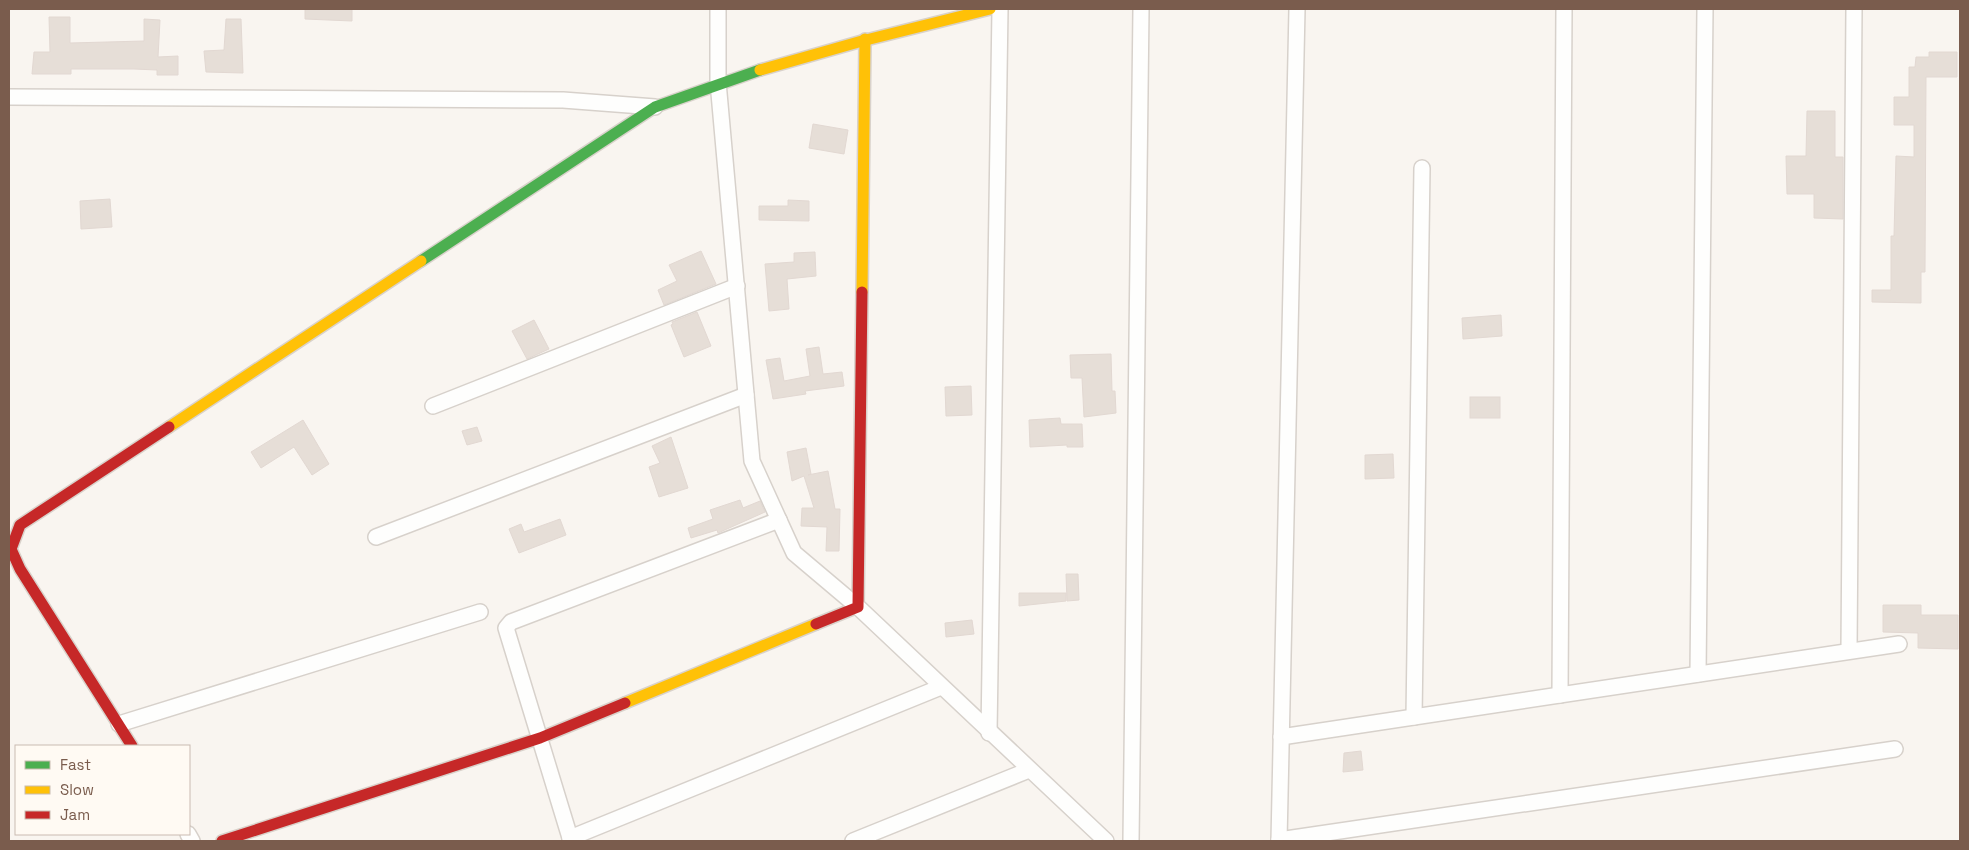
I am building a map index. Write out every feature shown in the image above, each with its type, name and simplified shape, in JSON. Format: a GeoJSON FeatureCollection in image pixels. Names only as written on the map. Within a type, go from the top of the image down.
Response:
{"type":"FeatureCollection","features":[{"type":"Feature","properties":{"kind":"street"},"geometry":{"type":"LineString","coordinates":[[718,9],[718,82],[752,461],[794,553],[858,607],[989,733],[1106,841]]}},
{"type":"Feature","properties":{"kind":"street"},"geometry":{"type":"LineString","coordinates":[[131,745],[20,569],[12,549],[20,525],[655,107],[718,82],[865,39],[990,9]]}},
{"type":"Feature","properties":{"kind":"street"},"geometry":{"type":"LineString","coordinates":[[989,733],[1000,9]]}},
{"type":"Feature","properties":{"kind":"street"},"geometry":{"type":"LineString","coordinates":[[1131,841],[1141,9]]}},
{"type":"Feature","properties":{"kind":"street"},"geometry":{"type":"LineString","coordinates":[[1297,9],[1279,841],[1895,750]]}},
{"type":"Feature","properties":{"kind":"street"},"geometry":{"type":"LineString","coordinates":[[1560,695],[1564,9]]}},
{"type":"Feature","properties":{"kind":"street"},"geometry":{"type":"LineString","coordinates":[[1698,674],[1705,9]]}},
{"type":"Feature","properties":{"kind":"street"},"geometry":{"type":"LineString","coordinates":[[1849,651],[1854,9]]}},
{"type":"Feature","properties":{"kind":"street"},"geometry":{"type":"LineString","coordinates":[[858,607],[865,39]]}},
{"type":"Feature","properties":{"kind":"street"},"geometry":{"type":"LineString","coordinates":[[9,97],[563,100],[655,107]]}},
{"type":"Feature","properties":{"kind":"street"},"geometry":{"type":"LineString","coordinates":[[1414,717],[1422,168]]}},
{"type":"Feature","properties":{"kind":"street"},"geometry":{"type":"LineString","coordinates":[[432,406],[737,286]]}},
{"type":"Feature","properties":{"kind":"street"},"geometry":{"type":"LineString","coordinates":[[376,538],[746,395]]}},
{"type":"Feature","properties":{"kind":"street"},"geometry":{"type":"LineString","coordinates":[[779,520],[511,622],[506,628],[570,840],[941,687]]}},
{"type":"Feature","properties":{"kind":"street"},"geometry":{"type":"LineString","coordinates":[[222,841],[540,738],[858,607]]}},
{"type":"Feature","properties":{"kind":"street"},"geometry":{"type":"LineString","coordinates":[[118,724],[480,612]]}},
{"type":"Feature","properties":{"kind":"street"},"geometry":{"type":"LineString","coordinates":[[1281,737],[1899,644]]}},
{"type":"Feature","properties":{"kind":"street"},"geometry":{"type":"LineString","coordinates":[[853,841],[1029,770]]}},
{"type":"Feature","properties":{"kind":"building"},"geometry":{"type":"Polygon","coordinates":[[[305,9],[352,9],[352,21],[305,19],[305,9]]]}},
{"type":"Feature","properties":{"kind":"building"},"geometry":{"type":"Polygon","coordinates":[[[49,17],[70,17],[70,43],[144,41],[144,19],[160,20],[158,57],[178,56],[178,75],[157,75],[157,70],[134,69],[71,69],[71,74],[32,74],[34,52],[50,52],[49,17]]]}},
{"type":"Feature","properties":{"kind":"building"},"geometry":{"type":"Polygon","coordinates":[[[226,19],[241,19],[243,73],[206,72],[204,51],[224,50],[226,19]]]}},
{"type":"Feature","properties":{"kind":"building"},"geometry":{"type":"Polygon","coordinates":[[[1929,52],[1957,52],[1957,77],[1926,77],[1925,272],[1921,272],[1921,303],[1872,302],[1872,290],[1891,290],[1891,236],[1894,236],[1896,156],[1914,157],[1914,125],[1894,125],[1894,97],[1909,97],[1909,67],[1915,67],[1916,57],[1929,57],[1929,52]]]}},
{"type":"Feature","properties":{"kind":"building"},"geometry":{"type":"Polygon","coordinates":[[[1807,111],[1835,111],[1835,157],[1843,157],[1843,219],[1814,218],[1814,194],[1787,194],[1786,156],[1806,156],[1807,111]]]}},
{"type":"Feature","properties":{"kind":"building"},"geometry":{"type":"Polygon","coordinates":[[[813,124],[848,130],[844,154],[809,148],[813,124]]]}},
{"type":"Feature","properties":{"kind":"building"},"geometry":{"type":"Polygon","coordinates":[[[110,199],[112,227],[81,229],[80,201],[110,199]]]}},
{"type":"Feature","properties":{"kind":"building"},"geometry":{"type":"Polygon","coordinates":[[[788,200],[809,201],[809,221],[759,220],[759,206],[788,206],[788,200]]]}},
{"type":"Feature","properties":{"kind":"building"},"geometry":{"type":"Polygon","coordinates":[[[701,251],[716,284],[664,305],[658,290],[677,281],[669,265],[701,251]]]}},
{"type":"Feature","properties":{"kind":"building"},"geometry":{"type":"Polygon","coordinates":[[[815,252],[816,276],[787,279],[789,309],[769,311],[765,264],[794,262],[794,253],[815,252]]]}},
{"type":"Feature","properties":{"kind":"building"},"geometry":{"type":"Polygon","coordinates":[[[697,312],[711,346],[684,357],[671,325],[673,324],[672,322],[697,312]]]}},
{"type":"Feature","properties":{"kind":"building"},"geometry":{"type":"Polygon","coordinates":[[[1501,315],[1502,336],[1463,339],[1462,318],[1501,315]]]}},
{"type":"Feature","properties":{"kind":"building"},"geometry":{"type":"Polygon","coordinates":[[[534,320],[549,349],[527,359],[512,331],[534,320]]]}},
{"type":"Feature","properties":{"kind":"building"},"geometry":{"type":"Polygon","coordinates":[[[819,347],[823,374],[842,372],[844,386],[805,391],[806,394],[773,399],[766,360],[780,358],[784,381],[810,376],[806,349],[819,347]]]}},
{"type":"Feature","properties":{"kind":"building"},"geometry":{"type":"Polygon","coordinates":[[[1111,354],[1112,391],[1115,391],[1116,413],[1084,417],[1082,378],[1071,378],[1070,355],[1111,354]]]}},
{"type":"Feature","properties":{"kind":"building"},"geometry":{"type":"Polygon","coordinates":[[[971,386],[972,415],[946,416],[945,387],[971,386]]]}},
{"type":"Feature","properties":{"kind":"building"},"geometry":{"type":"Polygon","coordinates":[[[1470,397],[1500,397],[1500,418],[1470,418],[1470,397]]]}},
{"type":"Feature","properties":{"kind":"building"},"geometry":{"type":"Polygon","coordinates":[[[1060,418],[1061,424],[1082,424],[1083,447],[1067,447],[1067,445],[1030,447],[1029,420],[1060,418]]]}},
{"type":"Feature","properties":{"kind":"building"},"geometry":{"type":"Polygon","coordinates":[[[303,420],[329,464],[312,475],[294,447],[261,468],[251,452],[303,420]]]}},
{"type":"Feature","properties":{"kind":"building"},"geometry":{"type":"Polygon","coordinates":[[[477,427],[482,441],[467,445],[462,431],[477,427]]]}},
{"type":"Feature","properties":{"kind":"building"},"geometry":{"type":"Polygon","coordinates":[[[671,437],[688,488],[659,497],[649,467],[660,463],[652,446],[671,437]]]}},
{"type":"Feature","properties":{"kind":"building"},"geometry":{"type":"Polygon","coordinates":[[[806,448],[811,474],[808,475],[828,471],[835,509],[840,509],[839,551],[826,551],[827,527],[801,526],[802,508],[814,508],[804,476],[792,481],[787,452],[806,448]]]}},
{"type":"Feature","properties":{"kind":"building"},"geometry":{"type":"Polygon","coordinates":[[[1393,454],[1394,478],[1365,479],[1365,455],[1393,454]]]}},
{"type":"Feature","properties":{"kind":"building"},"geometry":{"type":"Polygon","coordinates":[[[740,500],[743,508],[760,501],[765,512],[718,533],[717,530],[691,538],[688,528],[713,519],[710,510],[740,500]]]}},
{"type":"Feature","properties":{"kind":"building"},"geometry":{"type":"Polygon","coordinates":[[[560,519],[566,535],[519,553],[509,529],[521,524],[524,532],[560,519]]]}},
{"type":"Feature","properties":{"kind":"building"},"geometry":{"type":"Polygon","coordinates":[[[1066,574],[1078,574],[1079,600],[1067,601],[1066,574]]]}},
{"type":"Feature","properties":{"kind":"building"},"geometry":{"type":"Polygon","coordinates":[[[1019,593],[1066,593],[1066,601],[1019,606],[1019,593]]]}},
{"type":"Feature","properties":{"kind":"building"},"geometry":{"type":"Polygon","coordinates":[[[1883,605],[1921,605],[1921,615],[1958,615],[1958,649],[1918,648],[1918,633],[1883,632],[1883,605]]]}},
{"type":"Feature","properties":{"kind":"building"},"geometry":{"type":"Polygon","coordinates":[[[972,620],[974,634],[946,637],[945,623],[972,620]]]}},
{"type":"Feature","properties":{"kind":"building"},"geometry":{"type":"Polygon","coordinates":[[[1361,751],[1363,770],[1343,772],[1344,753],[1361,751]]]}},
{"type":"Feature","properties":{"kind":"traffic: fast"},"geometry":{"type":"LineString","coordinates":[[421,261],[655,107],[760,70]]}},
{"type":"Feature","properties":{"kind":"traffic: slow"},"geometry":{"type":"LineString","coordinates":[[760,70],[862,41],[990,9]]}},
{"type":"Feature","properties":{"kind":"traffic: slow"},"geometry":{"type":"LineString","coordinates":[[862,292],[865,39]]}},
{"type":"Feature","properties":{"kind":"traffic: slow"},"geometry":{"type":"LineString","coordinates":[[169,427],[421,261]]}},
{"type":"Feature","properties":{"kind":"traffic: slow"},"geometry":{"type":"LineString","coordinates":[[625,703],[816,624]]}},
{"type":"Feature","properties":{"kind":"traffic: jam"},"geometry":{"type":"LineString","coordinates":[[816,624],[858,607],[862,292]]}},
{"type":"Feature","properties":{"kind":"traffic: jam"},"geometry":{"type":"LineString","coordinates":[[131,745],[20,569],[11,549],[20,525],[169,427]]}},
{"type":"Feature","properties":{"kind":"traffic: jam"},"geometry":{"type":"LineString","coordinates":[[222,841],[540,738],[625,703]]}}]}
